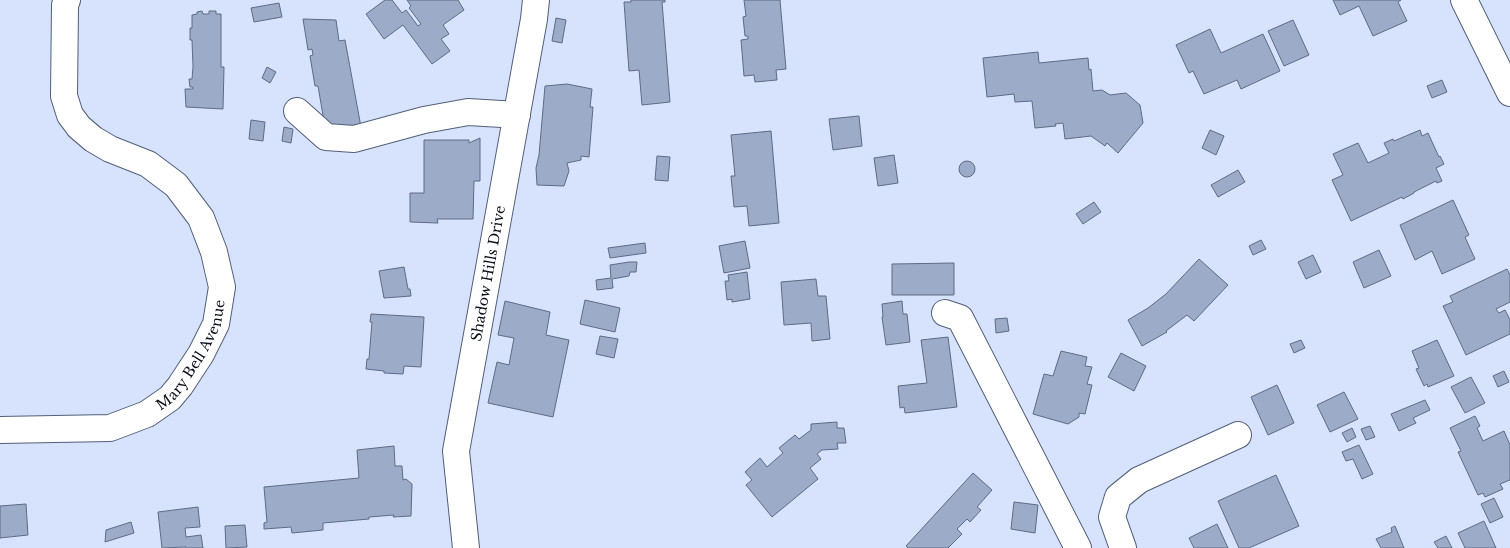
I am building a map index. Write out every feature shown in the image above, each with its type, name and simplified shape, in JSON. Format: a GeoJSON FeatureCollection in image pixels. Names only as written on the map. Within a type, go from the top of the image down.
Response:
{"type":"FeatureCollection","features":[{"type":"Feature","properties":{"kind":"street","name":"Mary Bell Avenue"},"geometry":{"type":"LineString","coordinates":[[0,430],[110,428],[147,414],[170,398],[201,354],[216,324],[222,287],[214,252],[201,218],[176,185],[148,164],[110,149],[93,139],[79,127],[70,115],[64,96],[65,5],[67,0]]}},
{"type":"Feature","properties":{"kind":"street","name":"Shadow Hills Drive"},"geometry":{"type":"LineString","coordinates":[[466,548],[456,452],[536,0]]}},
{"type":"Feature","properties":{"kind":"street"},"geometry":{"type":"LineString","coordinates":[[1464,0],[1504,64],[1510,92]]}},
{"type":"Feature","properties":{"kind":"street"},"geometry":{"type":"LineString","coordinates":[[297,111],[326,137],[354,139],[424,120],[468,112],[517,114]]}},
{"type":"Feature","properties":{"kind":"street"},"geometry":{"type":"LineString","coordinates":[[945,313],[960,318],[1078,548]]}},
{"type":"Feature","properties":{"kind":"street"},"geometry":{"type":"LineString","coordinates":[[1123,548],[1112,517],[1118,497],[1139,480],[1238,435]]}},
{"type":"Feature","properties":{"kind":"building"},"geometry":{"type":"Polygon","coordinates":[[[385,0],[392,0],[402,13],[406,10],[418,26],[421,24],[409,8],[411,6],[407,0],[458,0],[464,10],[443,25],[449,34],[441,39],[450,51],[432,64],[403,25],[384,39],[366,14],[385,0]]]}},
{"type":"Feature","properties":{"kind":"building"},"geometry":{"type":"Polygon","coordinates":[[[631,0],[665,0],[665,2],[662,2],[670,102],[642,105],[639,70],[629,71],[624,2],[631,2],[631,0]]]}},
{"type":"Feature","properties":{"kind":"building"},"geometry":{"type":"Polygon","coordinates":[[[744,0],[780,0],[786,69],[776,70],[777,80],[755,82],[754,75],[744,76],[741,40],[748,39],[748,36],[745,36],[743,17],[746,16],[744,0]]]}},
{"type":"Feature","properties":{"kind":"building"},"geometry":{"type":"Polygon","coordinates":[[[1333,0],[1401,0],[1398,2],[1407,21],[1373,36],[1359,6],[1340,15],[1333,0]]]}},
{"type":"Feature","properties":{"kind":"building"},"geometry":{"type":"Polygon","coordinates":[[[279,3],[282,17],[254,22],[251,8],[279,3]]]}},
{"type":"Feature","properties":{"kind":"building"},"geometry":{"type":"Polygon","coordinates":[[[202,11],[203,14],[209,14],[209,11],[216,11],[216,14],[221,14],[221,67],[224,67],[223,109],[186,107],[185,89],[193,89],[193,87],[190,87],[189,79],[192,79],[193,67],[192,40],[190,40],[192,15],[202,11]]]}},
{"type":"Feature","properties":{"kind":"building"},"geometry":{"type":"Polygon","coordinates":[[[556,18],[566,20],[562,43],[552,41],[556,18]]]}},
{"type":"Feature","properties":{"kind":"building"},"geometry":{"type":"Polygon","coordinates":[[[303,19],[336,20],[339,41],[345,40],[361,127],[326,133],[318,86],[315,86],[310,56],[313,55],[312,49],[308,50],[303,19]]]}},
{"type":"Feature","properties":{"kind":"building"},"geometry":{"type":"Polygon","coordinates":[[[1293,20],[1309,55],[1284,66],[1268,31],[1293,20]]]}},
{"type":"Feature","properties":{"kind":"building"},"geometry":{"type":"Polygon","coordinates":[[[1210,29],[1221,53],[1263,34],[1280,71],[1241,89],[1237,80],[1204,94],[1193,71],[1189,73],[1176,45],[1210,29]]]}},
{"type":"Feature","properties":{"kind":"building"},"geometry":{"type":"Polygon","coordinates":[[[1038,52],[1039,63],[1088,58],[1093,91],[1102,90],[1110,95],[1126,93],[1140,105],[1143,123],[1118,153],[1107,143],[1105,146],[1091,136],[1065,139],[1063,123],[1055,124],[1056,126],[1035,128],[1032,101],[1015,102],[1014,94],[987,97],[983,58],[1038,52]]]}},
{"type":"Feature","properties":{"kind":"building"},"geometry":{"type":"Polygon","coordinates":[[[267,67],[276,72],[270,83],[262,78],[267,67]]]}},
{"type":"Feature","properties":{"kind":"building"},"geometry":{"type":"Polygon","coordinates":[[[1442,80],[1447,92],[1432,98],[1427,86],[1442,80]]]}},
{"type":"Feature","properties":{"kind":"building"},"geometry":{"type":"Polygon","coordinates":[[[567,84],[592,89],[590,107],[593,107],[589,157],[581,156],[581,160],[567,163],[569,171],[564,186],[537,185],[536,168],[539,155],[545,86],[567,84]]]}},
{"type":"Feature","properties":{"kind":"building"},"geometry":{"type":"Polygon","coordinates":[[[859,116],[862,146],[833,150],[829,119],[859,116]]]}},
{"type":"Feature","properties":{"kind":"building"},"geometry":{"type":"Polygon","coordinates":[[[251,120],[265,122],[263,141],[249,139],[251,120]]]}},
{"type":"Feature","properties":{"kind":"building"},"geometry":{"type":"Polygon","coordinates":[[[284,127],[293,129],[291,143],[282,141],[284,127]]]}},
{"type":"Feature","properties":{"kind":"building"},"geometry":{"type":"Polygon","coordinates":[[[1210,130],[1224,136],[1216,155],[1202,148],[1210,130]]]}},
{"type":"Feature","properties":{"kind":"building"},"geometry":{"type":"Polygon","coordinates":[[[1420,130],[1422,136],[1428,133],[1444,164],[1436,168],[1442,181],[1437,183],[1436,181],[1403,199],[1402,197],[1351,221],[1332,180],[1343,175],[1333,154],[1358,143],[1368,163],[1389,153],[1384,143],[1393,139],[1394,141],[1420,130]]]}},
{"type":"Feature","properties":{"kind":"building"},"geometry":{"type":"Polygon","coordinates":[[[771,131],[779,223],[749,226],[747,206],[734,207],[731,176],[735,176],[731,135],[771,131]]]}},
{"type":"Feature","properties":{"kind":"building"},"geometry":{"type":"Polygon","coordinates":[[[480,138],[480,181],[474,181],[473,219],[437,219],[438,223],[410,222],[410,193],[424,193],[424,140],[469,140],[469,143],[480,138]]]}},
{"type":"Feature","properties":{"kind":"building"},"geometry":{"type":"Polygon","coordinates":[[[894,155],[898,183],[878,186],[874,158],[894,155]]]}},
{"type":"Feature","properties":{"kind":"building"},"geometry":{"type":"Polygon","coordinates":[[[657,156],[670,157],[668,181],[655,180],[657,156]]]}},
{"type":"Feature","properties":{"kind":"building"},"geometry":{"type":"Polygon","coordinates":[[[964,161],[970,161],[975,166],[973,175],[964,177],[959,172],[959,166],[964,161]]]}},
{"type":"Feature","properties":{"kind":"building"},"geometry":{"type":"Polygon","coordinates":[[[1238,170],[1245,182],[1218,197],[1211,185],[1238,170]]]}},
{"type":"Feature","properties":{"kind":"building"},"geometry":{"type":"Polygon","coordinates":[[[1453,200],[1469,235],[1465,237],[1475,259],[1442,274],[1432,251],[1415,260],[1400,225],[1453,200]]]}},
{"type":"Feature","properties":{"kind":"building"},"geometry":{"type":"Polygon","coordinates":[[[1094,202],[1101,212],[1083,224],[1076,214],[1094,202]]]}},
{"type":"Feature","properties":{"kind":"building"},"geometry":{"type":"Polygon","coordinates":[[[1261,240],[1266,249],[1253,255],[1249,246],[1261,240]]]}},
{"type":"Feature","properties":{"kind":"building"},"geometry":{"type":"Polygon","coordinates":[[[745,241],[750,268],[724,273],[719,246],[745,241]]]}},
{"type":"Feature","properties":{"kind":"building"},"geometry":{"type":"Polygon","coordinates":[[[645,243],[646,253],[610,258],[608,248],[645,243]]]}},
{"type":"Feature","properties":{"kind":"building"},"geometry":{"type":"Polygon","coordinates":[[[1379,250],[1391,276],[1364,288],[1353,262],[1379,250]]]}},
{"type":"Feature","properties":{"kind":"building"},"geometry":{"type":"Polygon","coordinates":[[[1313,255],[1321,272],[1306,279],[1298,262],[1313,255]]]}},
{"type":"Feature","properties":{"kind":"building"},"geometry":{"type":"Polygon","coordinates":[[[1199,259],[1228,285],[1194,321],[1187,315],[1167,332],[1142,346],[1128,320],[1166,294],[1199,259]]]}},
{"type":"Feature","properties":{"kind":"building"},"geometry":{"type":"Polygon","coordinates":[[[637,262],[636,272],[630,272],[629,276],[612,279],[613,288],[597,290],[596,280],[611,278],[610,265],[637,262]]]}},
{"type":"Feature","properties":{"kind":"building"},"geometry":{"type":"Polygon","coordinates":[[[954,263],[954,295],[892,295],[892,264],[954,263]]]}},
{"type":"Feature","properties":{"kind":"building"},"geometry":{"type":"Polygon","coordinates":[[[404,267],[411,296],[384,298],[379,271],[404,267]]]}},
{"type":"Feature","properties":{"kind":"building"},"geometry":{"type":"Polygon","coordinates":[[[1507,269],[1510,275],[1510,302],[1496,309],[1499,313],[1505,310],[1510,320],[1510,334],[1466,355],[1443,306],[1453,302],[1450,296],[1507,269]]]}},
{"type":"Feature","properties":{"kind":"building"},"geometry":{"type":"Polygon","coordinates":[[[747,272],[750,299],[732,302],[732,299],[727,300],[725,281],[729,281],[728,275],[747,272]]]}},
{"type":"Feature","properties":{"kind":"building"},"geometry":{"type":"Polygon","coordinates":[[[816,279],[818,296],[826,296],[830,339],[812,341],[811,323],[784,325],[781,282],[816,279]]]}},
{"type":"Feature","properties":{"kind":"building"},"geometry":{"type":"Polygon","coordinates":[[[585,300],[620,308],[615,332],[580,324],[585,300]]]}},
{"type":"Feature","properties":{"kind":"building"},"geometry":{"type":"Polygon","coordinates":[[[505,301],[550,312],[546,335],[569,340],[553,417],[488,403],[497,362],[509,365],[514,338],[498,335],[505,301]]]}},
{"type":"Feature","properties":{"kind":"building"},"geometry":{"type":"Polygon","coordinates":[[[902,301],[903,314],[907,314],[910,342],[886,345],[882,304],[902,301]]]}},
{"type":"Feature","properties":{"kind":"building"},"geometry":{"type":"Polygon","coordinates":[[[371,314],[424,317],[421,367],[404,366],[403,374],[384,373],[384,371],[366,369],[367,359],[369,359],[371,314]]]}},
{"type":"Feature","properties":{"kind":"building"},"geometry":{"type":"Polygon","coordinates":[[[1007,318],[1009,331],[996,333],[995,319],[1007,318]]]}},
{"type":"Feature","properties":{"kind":"building"},"geometry":{"type":"Polygon","coordinates":[[[600,336],[618,339],[614,358],[596,354],[600,336]]]}},
{"type":"Feature","properties":{"kind":"building"},"geometry":{"type":"Polygon","coordinates":[[[948,337],[957,407],[905,413],[904,407],[900,408],[898,386],[927,383],[921,340],[948,337]]]}},
{"type":"Feature","properties":{"kind":"building"},"geometry":{"type":"Polygon","coordinates":[[[1301,340],[1305,348],[1294,353],[1290,344],[1301,340]]]}},
{"type":"Feature","properties":{"kind":"building"},"geometry":{"type":"Polygon","coordinates":[[[1437,340],[1454,376],[1428,387],[1427,384],[1424,386],[1416,369],[1419,368],[1412,351],[1437,340]]]}},
{"type":"Feature","properties":{"kind":"building"},"geometry":{"type":"Polygon","coordinates":[[[1061,351],[1087,357],[1085,366],[1092,367],[1087,384],[1092,385],[1085,414],[1079,413],[1079,417],[1068,424],[1033,414],[1044,374],[1053,376],[1061,351]]]}},
{"type":"Feature","properties":{"kind":"building"},"geometry":{"type":"Polygon","coordinates":[[[1121,353],[1146,366],[1134,391],[1108,377],[1121,353]]]}},
{"type":"Feature","properties":{"kind":"building"},"geometry":{"type":"Polygon","coordinates":[[[1504,371],[1509,382],[1498,387],[1493,376],[1504,371]]]}},
{"type":"Feature","properties":{"kind":"building"},"geometry":{"type":"Polygon","coordinates":[[[1471,377],[1485,403],[1465,413],[1451,387],[1471,377]]]}},
{"type":"Feature","properties":{"kind":"building"},"geometry":{"type":"Polygon","coordinates":[[[1277,385],[1294,423],[1268,435],[1251,397],[1277,385]]]}},
{"type":"Feature","properties":{"kind":"building"},"geometry":{"type":"Polygon","coordinates":[[[1344,392],[1358,419],[1330,432],[1317,405],[1344,392]]]}},
{"type":"Feature","properties":{"kind":"building"},"geometry":{"type":"Polygon","coordinates":[[[1425,400],[1430,410],[1413,418],[1416,423],[1399,431],[1391,414],[1425,400]]]}},
{"type":"Feature","properties":{"kind":"building"},"geometry":{"type":"Polygon","coordinates":[[[1475,416],[1480,426],[1477,428],[1483,441],[1504,431],[1510,445],[1510,480],[1500,484],[1503,489],[1485,497],[1483,493],[1478,495],[1458,452],[1461,451],[1450,428],[1475,416]]]}},
{"type":"Feature","properties":{"kind":"building"},"geometry":{"type":"Polygon","coordinates":[[[837,422],[837,428],[844,428],[846,443],[837,443],[838,449],[822,450],[817,454],[821,459],[810,468],[818,479],[772,517],[746,485],[752,480],[745,472],[760,458],[767,467],[783,453],[779,448],[795,435],[799,439],[811,430],[811,424],[837,422]]]}},
{"type":"Feature","properties":{"kind":"building"},"geometry":{"type":"Polygon","coordinates":[[[1370,426],[1375,437],[1366,440],[1361,429],[1370,426]]]}},
{"type":"Feature","properties":{"kind":"building"},"geometry":{"type":"Polygon","coordinates":[[[1352,428],[1356,437],[1347,442],[1342,433],[1352,428]]]}},
{"type":"Feature","properties":{"kind":"building"},"geometry":{"type":"Polygon","coordinates":[[[1359,445],[1373,474],[1362,479],[1353,459],[1346,461],[1342,452],[1359,445]]]}},
{"type":"Feature","properties":{"kind":"building"},"geometry":{"type":"Polygon","coordinates":[[[394,446],[395,466],[402,466],[403,480],[406,479],[412,484],[411,516],[393,517],[394,515],[323,523],[323,530],[292,533],[291,527],[264,529],[264,523],[267,522],[264,487],[359,478],[357,450],[394,446]]]}},
{"type":"Feature","properties":{"kind":"building"},"geometry":{"type":"Polygon","coordinates":[[[973,473],[992,490],[977,507],[981,510],[970,522],[967,519],[957,529],[962,534],[948,548],[908,548],[906,546],[973,473]]]}},
{"type":"Feature","properties":{"kind":"building"},"geometry":{"type":"Polygon","coordinates":[[[1276,475],[1299,526],[1249,548],[1239,548],[1218,501],[1276,475]]]}},
{"type":"Feature","properties":{"kind":"building"},"geometry":{"type":"Polygon","coordinates":[[[1494,498],[1503,517],[1490,523],[1481,504],[1494,498]]]}},
{"type":"Feature","properties":{"kind":"building"},"geometry":{"type":"Polygon","coordinates":[[[1014,502],[1038,505],[1035,533],[1011,529],[1014,502]]]}},
{"type":"Feature","properties":{"kind":"building"},"geometry":{"type":"Polygon","coordinates":[[[26,504],[28,535],[0,538],[0,506],[26,504]]]}},
{"type":"Feature","properties":{"kind":"building"},"geometry":{"type":"Polygon","coordinates":[[[198,507],[200,527],[185,528],[186,537],[201,535],[203,548],[162,548],[158,512],[198,507]]]}},
{"type":"Feature","properties":{"kind":"building"},"geometry":{"type":"Polygon","coordinates":[[[1484,521],[1496,548],[1465,548],[1458,533],[1484,521]]]}},
{"type":"Feature","properties":{"kind":"building"},"geometry":{"type":"Polygon","coordinates":[[[131,522],[134,533],[105,542],[106,530],[131,522]]]}},
{"type":"Feature","properties":{"kind":"building"},"geometry":{"type":"Polygon","coordinates":[[[1217,524],[1228,548],[1194,548],[1189,538],[1217,524]]]}},
{"type":"Feature","properties":{"kind":"building"},"geometry":{"type":"Polygon","coordinates":[[[245,525],[247,547],[226,548],[225,526],[245,525]]]}},
{"type":"Feature","properties":{"kind":"building"},"geometry":{"type":"Polygon","coordinates":[[[1395,526],[1404,548],[1381,548],[1376,539],[1392,532],[1391,528],[1395,526]]]}},
{"type":"Feature","properties":{"kind":"building"},"geometry":{"type":"Polygon","coordinates":[[[1446,536],[1452,548],[1438,548],[1434,542],[1446,536]]]}}]}
